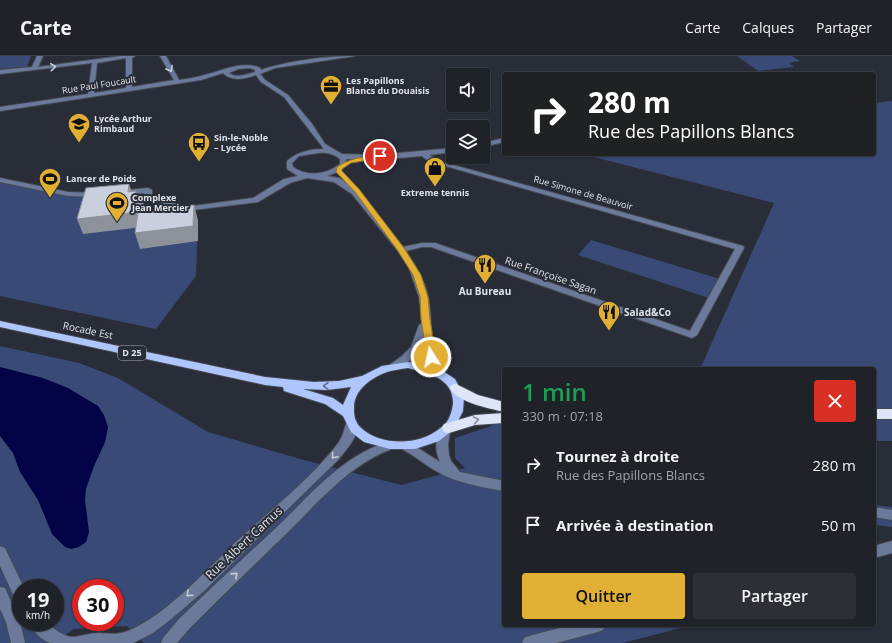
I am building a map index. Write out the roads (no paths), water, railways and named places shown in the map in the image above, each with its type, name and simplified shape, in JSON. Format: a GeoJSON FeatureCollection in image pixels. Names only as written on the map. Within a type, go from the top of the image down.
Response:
{"type":"FeatureCollection","features":[{"type":"Feature","properties":{"kind":"highway"},"geometry":{"type":"LineString","coordinates":[[456,388],[474,399],[502,406]]}},
{"type":"Feature","properties":{"kind":"highway"},"geometry":{"type":"LineString","coordinates":[[876,414],[892,414]]}},
{"type":"Feature","properties":{"kind":"highway"},"geometry":{"type":"LineString","coordinates":[[447,430],[475,420],[502,418]]}},
{"type":"Feature","properties":{"kind":"main road","name":"Rocade Est"},"geometry":{"type":"LineString","coordinates":[[0,324],[265,381],[301,386],[331,386],[353,383],[364,379]]}},
{"type":"Feature","properties":{"kind":"main road"},"geometry":{"type":"LineString","coordinates":[[393,366],[418,366],[432,370],[443,376],[456,388],[460,408],[456,418],[447,430],[427,442],[406,446],[390,445],[367,437],[350,419],[347,406],[353,389],[364,379],[377,371],[393,366]]}},
{"type":"Feature","properties":{"kind":"main road","name":"Rocade Est"},"geometry":{"type":"LineString","coordinates":[[265,381],[329,401],[350,419]]}},
{"type":"Feature","properties":{"kind":"street"},"geometry":{"type":"LineString","coordinates":[[34,68],[40,56]]}},
{"type":"Feature","properties":{"kind":"street"},"geometry":{"type":"LineString","coordinates":[[129,56],[129,89]]}},
{"type":"Feature","properties":{"kind":"street"},"geometry":{"type":"LineString","coordinates":[[0,72],[94,62],[132,56]]}},
{"type":"Feature","properties":{"kind":"street"},"geometry":{"type":"LineString","coordinates":[[163,56],[177,81]]}},
{"type":"Feature","properties":{"kind":"street"},"geometry":{"type":"LineString","coordinates":[[236,67],[278,66],[352,56]]}},
{"type":"Feature","properties":{"kind":"street"},"geometry":{"type":"LineString","coordinates":[[236,67],[244,60],[248,64],[258,69],[261,80],[286,96],[324,146],[332,152]]}},
{"type":"Feature","properties":{"kind":"street"},"geometry":{"type":"LineString","coordinates":[[91,95],[95,66],[94,62]]}},
{"type":"Feature","properties":{"kind":"street"},"geometry":{"type":"LineString","coordinates":[[234,77],[250,76],[278,66]]}},
{"type":"Feature","properties":{"kind":"street","name":"Rue Paul Foucault"},"geometry":{"type":"LineString","coordinates":[[201,78],[236,67]]}},
{"type":"Feature","properties":{"kind":"street"},"geometry":{"type":"LineString","coordinates":[[227,71],[226,74],[234,77],[253,80],[271,86]]}},
{"type":"Feature","properties":{"kind":"street","name":"Rue Paul Foucault"},"geometry":{"type":"LineString","coordinates":[[0,109],[177,81],[201,78],[234,77]]}},
{"type":"Feature","properties":{"kind":"street"},"geometry":{"type":"LineString","coordinates":[[307,152],[316,145],[318,137]]}},
{"type":"Feature","properties":{"kind":"street"},"geometry":{"type":"LineString","coordinates":[[490,143],[502,140]]}},
{"type":"Feature","properties":{"kind":"street"},"geometry":{"type":"LineString","coordinates":[[281,185],[290,176],[288,164],[292,158],[307,152],[322,150],[352,158],[366,158],[446,151]]}},
{"type":"Feature","properties":{"kind":"street","name":"Rue Simone de Beauvoir"},"geometry":{"type":"LineString","coordinates":[[423,153],[429,159],[437,162],[740,248],[692,335]]}},
{"type":"Feature","properties":{"kind":"street"},"geometry":{"type":"LineString","coordinates":[[341,156],[344,161],[339,172],[357,191],[413,268],[424,297],[425,319],[431,357],[434,364],[443,376]]}},
{"type":"Feature","properties":{"kind":"street"},"geometry":{"type":"LineString","coordinates":[[0,180],[74,194],[96,195],[148,190],[147,195],[149,197],[185,209],[255,200],[298,177],[326,174],[349,162],[366,158]]}},
{"type":"Feature","properties":{"kind":"street"},"geometry":{"type":"LineString","coordinates":[[289,168],[296,173],[336,180],[362,198]]}},
{"type":"Feature","properties":{"kind":"street","name":"Rue Françoise Sagan"},"geometry":{"type":"LineString","coordinates":[[401,250],[422,245],[432,245],[692,335]]}},
{"type":"Feature","properties":{"kind":"street"},"geometry":{"type":"LineString","coordinates":[[393,366],[408,358],[413,352],[422,334],[425,319]]}},
{"type":"Feature","properties":{"kind":"street","name":"Rue Albert Camus"},"geometry":{"type":"LineString","coordinates":[[117,642],[142,631],[191,592],[331,460],[351,431],[350,419]]}},
{"type":"Feature","properties":{"kind":"street"},"geometry":{"type":"LineString","coordinates":[[447,430],[442,448],[444,460],[460,477]]}},
{"type":"Feature","properties":{"kind":"street","name":"Rue Albert Camus"},"geometry":{"type":"LineString","coordinates":[[168,643],[184,624],[335,479],[370,452],[390,445]]}},
{"type":"Feature","properties":{"kind":"street"},"geometry":{"type":"LineString","coordinates":[[406,446],[418,452],[446,472],[460,477],[502,486]]}},
{"type":"Feature","properties":{"kind":"street"},"geometry":{"type":"LineString","coordinates":[[876,512],[892,515]]}},
{"type":"Feature","properties":{"kind":"street"},"geometry":{"type":"LineString","coordinates":[[876,551],[892,547]]}},
{"type":"Feature","properties":{"kind":"street"},"geometry":{"type":"LineString","coordinates":[[0,552],[13,579]]}},
{"type":"Feature","properties":{"kind":"street"},"geometry":{"type":"LineString","coordinates":[[0,593],[13,622],[18,643]]}},
{"type":"Feature","properties":{"kind":"street"},"geometry":{"type":"LineString","coordinates":[[530,643],[590,627]]}},
{"type":"Feature","properties":{"kind":"street"},"geometry":{"type":"LineString","coordinates":[[45,631],[50,636],[69,643]]}},
{"type":"Feature","properties":{"kind":"street"},"geometry":{"type":"LineString","coordinates":[[78,643],[98,640],[117,642]]}},
{"type":"Feature","properties":{"kind":"place","name":"Les Papillons Blancs du Douaisis"},"geometry":{"type":"Point","coordinates":[331,106]}},
{"type":"Feature","properties":{"kind":"place","name":"Lycée Arthur Rimbaud"},"geometry":{"type":"Point","coordinates":[79,144]}},
{"type":"Feature","properties":{"kind":"place","name":"Sin-le-Noble – Lycée"},"geometry":{"type":"Point","coordinates":[199,162]}},
{"type":"Feature","properties":{"kind":"place","name":"Extreme tennis"},"geometry":{"type":"Point","coordinates":[435,188]}},
{"type":"Feature","properties":{"kind":"place","name":"Lancer de Poids"},"geometry":{"type":"Point","coordinates":[50,198]}},
{"type":"Feature","properties":{"kind":"place","name":"Complexe Jean Mercier"},"geometry":{"type":"Point","coordinates":[117,222]}},
{"type":"Feature","properties":{"kind":"place","name":"Au Bureau"},"geometry":{"type":"Point","coordinates":[485,284]}},
{"type":"Feature","properties":{"kind":"place","name":"Salad&Co"},"geometry":{"type":"Point","coordinates":[609,332]}}]}
